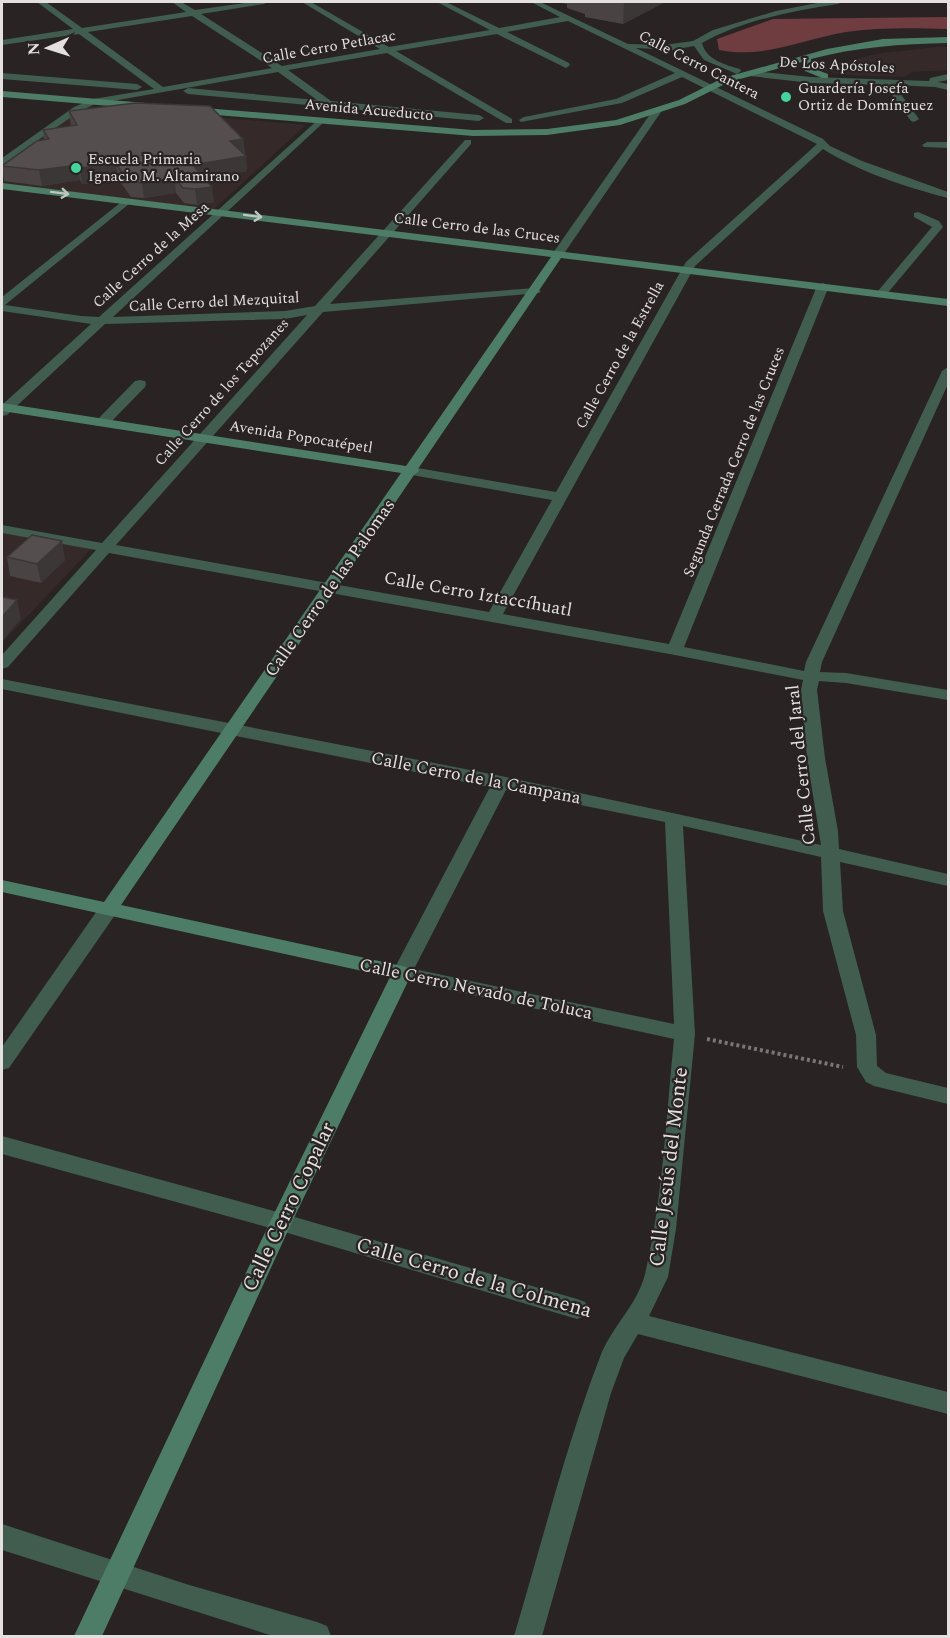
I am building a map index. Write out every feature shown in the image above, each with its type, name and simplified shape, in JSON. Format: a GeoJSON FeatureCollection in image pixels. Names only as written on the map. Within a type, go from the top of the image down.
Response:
{"type":"FeatureCollection","features":[{"type":"Feature","properties":{"kind":"street"},"geometry":{"type":"LineString","coordinates":[[41,2],[161,89]]}},
{"type":"Feature","properties":{"kind":"street"},"geometry":{"type":"LineString","coordinates":[[176,2],[280,69],[327,103]]}},
{"type":"Feature","properties":{"kind":"street"},"geometry":{"type":"LineString","coordinates":[[2,43],[264,2]]}},
{"type":"Feature","properties":{"kind":"street"},"geometry":{"type":"LineString","coordinates":[[306,2],[509,121]]}},
{"type":"Feature","properties":{"kind":"street"},"geometry":{"type":"LineString","coordinates":[[441,2],[566,65]]}},
{"type":"Feature","properties":{"kind":"street","name":"Calle Cerro Cantera"},"geometry":{"type":"LineString","coordinates":[[535,2],[820,141],[822,145],[862,164],[948,195]]}},
{"type":"Feature","properties":{"kind":"street"},"geometry":{"type":"LineString","coordinates":[[625,45],[670,46],[698,43],[716,32],[749,21],[802,7],[838,2]]}},
{"type":"Feature","properties":{"kind":"street","name":"Calle Cerro Petlacac"},"geometry":{"type":"LineString","coordinates":[[2,162],[77,109],[93,102],[571,18]]}},
{"type":"Feature","properties":{"kind":"street"},"geometry":{"type":"LineString","coordinates":[[798,49],[870,35],[948,32]]}},
{"type":"Feature","properties":{"kind":"street","name":"Avenida Acueducto"},"geometry":{"type":"LineString","coordinates":[[179,109],[473,133],[529,134],[617,123],[682,102],[726,80],[806,58],[884,42],[948,40]]}},
{"type":"Feature","properties":{"kind":"street"},"geometry":{"type":"LineString","coordinates":[[698,43],[698,48],[711,61],[741,68],[759,60]]}},
{"type":"Feature","properties":{"kind":"street"},"geometry":{"type":"LineString","coordinates":[[806,58],[808,69],[825,76]]}},
{"type":"Feature","properties":{"kind":"street","name":"Avenida Acueducto"},"geometry":{"type":"LineString","coordinates":[[726,80],[741,68]]}},
{"type":"Feature","properties":{"kind":"street","name":"De Los Apóstoles"},"geometry":{"type":"LineString","coordinates":[[741,68],[940,84]]}},
{"type":"Feature","properties":{"kind":"street","name":"De Los Apóstoles"},"geometry":{"type":"LineString","coordinates":[[741,68],[753,74],[798,79],[940,84]]}},
{"type":"Feature","properties":{"kind":"street"},"geometry":{"type":"LineString","coordinates":[[524,120],[619,101],[668,78],[683,74]]}},
{"type":"Feature","properties":{"kind":"street","name":"Avenida Acueducto"},"geometry":{"type":"LineString","coordinates":[[2,76],[479,118]]}},
{"type":"Feature","properties":{"kind":"street"},"geometry":{"type":"LineString","coordinates":[[948,77],[940,84],[948,100]]}},
{"type":"Feature","properties":{"kind":"street"},"geometry":{"type":"LineString","coordinates":[[888,83],[914,119]]}},
{"type":"Feature","properties":{"kind":"street"},"geometry":{"type":"LineString","coordinates":[[2,94],[155,107]]}},
{"type":"Feature","properties":{"kind":"street","name":"Calle Cerro de las Palomas"},"geometry":{"type":"LineString","coordinates":[[2,1062],[329,587],[412,471],[656,112]]}},
{"type":"Feature","properties":{"kind":"street","name":"Calle Cerro de la Mesa"},"geometry":{"type":"LineString","coordinates":[[3,409],[320,121]]}},
{"type":"Feature","properties":{"kind":"street","name":"Calle Cerro de los Tepozanes"},"geometry":{"type":"LineString","coordinates":[[2,664],[468,142]]}},
{"type":"Feature","properties":{"kind":"street","name":"Calle Cerro de la Estrella"},"geometry":{"type":"LineString","coordinates":[[494,617],[687,269],[822,145]]}},
{"type":"Feature","properties":{"kind":"street"},"geometry":{"type":"LineString","coordinates":[[927,145],[948,145]]}},
{"type":"Feature","properties":{"kind":"street","name":"Calle Cerro de las Cruces"},"geometry":{"type":"LineString","coordinates":[[2,186],[948,302]]}},
{"type":"Feature","properties":{"kind":"street"},"geometry":{"type":"LineString","coordinates":[[2,302],[125,201]]}},
{"type":"Feature","properties":{"kind":"street"},"geometry":{"type":"LineString","coordinates":[[882,293],[938,225],[918,215]]}},
{"type":"Feature","properties":{"kind":"street","name":"Segunda Cerrada Cerro de las Cruces"},"geometry":{"type":"LineString","coordinates":[[675,650],[823,286]]}},
{"type":"Feature","properties":{"kind":"street","name":"Calle Cerro del Mezquital"},"geometry":{"type":"LineString","coordinates":[[2,308],[100,321],[285,315],[342,305],[535,291]]}},
{"type":"Feature","properties":{"kind":"street","name":"Calle Cerro del Jaral"},"geometry":{"type":"LineString","coordinates":[[870,1073],[867,1067],[866,1035],[833,911],[829,831],[816,758],[810,675],[948,370]]}},
{"type":"Feature","properties":{"kind":"street"},"geometry":{"type":"LineString","coordinates":[[102,423],[140,384]]}},
{"type":"Feature","properties":{"kind":"street","name":"Avenida Popocatépetl"},"geometry":{"type":"LineString","coordinates":[[3,409],[203,438],[560,496]]}},
{"type":"Feature","properties":{"kind":"street","name":"Calle Cerro Iztaccíhuatl"},"geometry":{"type":"LineString","coordinates":[[2,529],[675,650],[777,672],[846,678],[948,695]]}},
{"type":"Feature","properties":{"kind":"street","name":"Calle Cerro de la Campana"},"geometry":{"type":"LineString","coordinates":[[2,684],[674,818],[948,880]]}},
{"type":"Feature","properties":{"kind":"street","name":"Calle Cerro Copalar"},"geometry":{"type":"LineString","coordinates":[[88,1636],[281,1222],[402,973],[501,783]]}},
{"type":"Feature","properties":{"kind":"street","name":"Calle Jesús del Monte"},"geometry":{"type":"LineString","coordinates":[[528,1636],[599,1393],[613,1354],[646,1300],[656,1277],[663,1239],[685,1034],[674,818]]}},
{"type":"Feature","properties":{"kind":"street","name":"Calle Cerro Nevado de Toluca"},"geometry":{"type":"LineString","coordinates":[[2,886],[685,1034]]}},
{"type":"Feature","properties":{"kind":"street"},"geometry":{"type":"LineString","coordinates":[[870,1073],[881,1080],[948,1096]]}},
{"type":"Feature","properties":{"kind":"street","name":"Calle Cerro de la Colmena"},"geometry":{"type":"LineString","coordinates":[[2,1145],[281,1222],[577,1309]]}},
{"type":"Feature","properties":{"kind":"street"},"geometry":{"type":"LineString","coordinates":[[631,1322],[948,1403]]}},
{"type":"Feature","properties":{"kind":"street"},"geometry":{"type":"LineString","coordinates":[[2,1537],[186,1597],[317,1636]]}},
{"type":"Feature","properties":{"kind":"path"},"geometry":{"type":"LineString","coordinates":[[685,1034],[870,1073]]}},
{"type":"Feature","properties":{"kind":"shaded area"},"geometry":{"type":"Polygon","coordinates":[[[948,17],[948,29],[859,30],[752,52],[719,50],[717,39],[773,19],[948,17]]]}},
{"type":"Feature","properties":{"kind":"shaded area"},"geometry":{"type":"Polygon","coordinates":[[[948,47],[948,70],[913,72],[904,77],[843,75],[822,70],[882,53],[948,47]]]}},
{"type":"Feature","properties":{"kind":"shaded area"},"geometry":{"type":"Polygon","coordinates":[[[86,106],[306,125],[212,211],[2,186],[2,166],[86,106]]]}},
{"type":"Feature","properties":{"kind":"shaded area"},"geometry":{"type":"Polygon","coordinates":[[[2,533],[92,548],[2,643],[2,533]]]}},
{"type":"Feature","properties":{"kind":"building"},"geometry":{"type":"Polygon","coordinates":[[[135,103],[210,106],[243,139],[230,141],[246,156],[193,165],[212,187],[195,189],[183,188],[175,178],[142,183],[129,181],[116,164],[80,168],[78,165],[39,170],[2,166],[37,141],[49,139],[43,130],[77,125],[69,111],[135,103]]]}},
{"type":"Feature","properties":{"kind":"building"},"geometry":{"type":"Polygon","coordinates":[[[32,535],[62,541],[37,564],[7,557],[32,535]]]}},
{"type":"Feature","properties":{"kind":"building"},"geometry":{"type":"Polygon","coordinates":[[[2,597],[17,600],[2,617],[2,597]]]}},
{"type":"Feature","properties":{"kind":"place","name":"Guardería Josefa Ortiz de Domínguez"},"geometry":{"type":"Point","coordinates":[786,97]}},
{"type":"Feature","properties":{"kind":"place","name":"Escuela Primaria Ignacio M. Altamirano"},"geometry":{"type":"Point","coordinates":[76,168]}}]}
